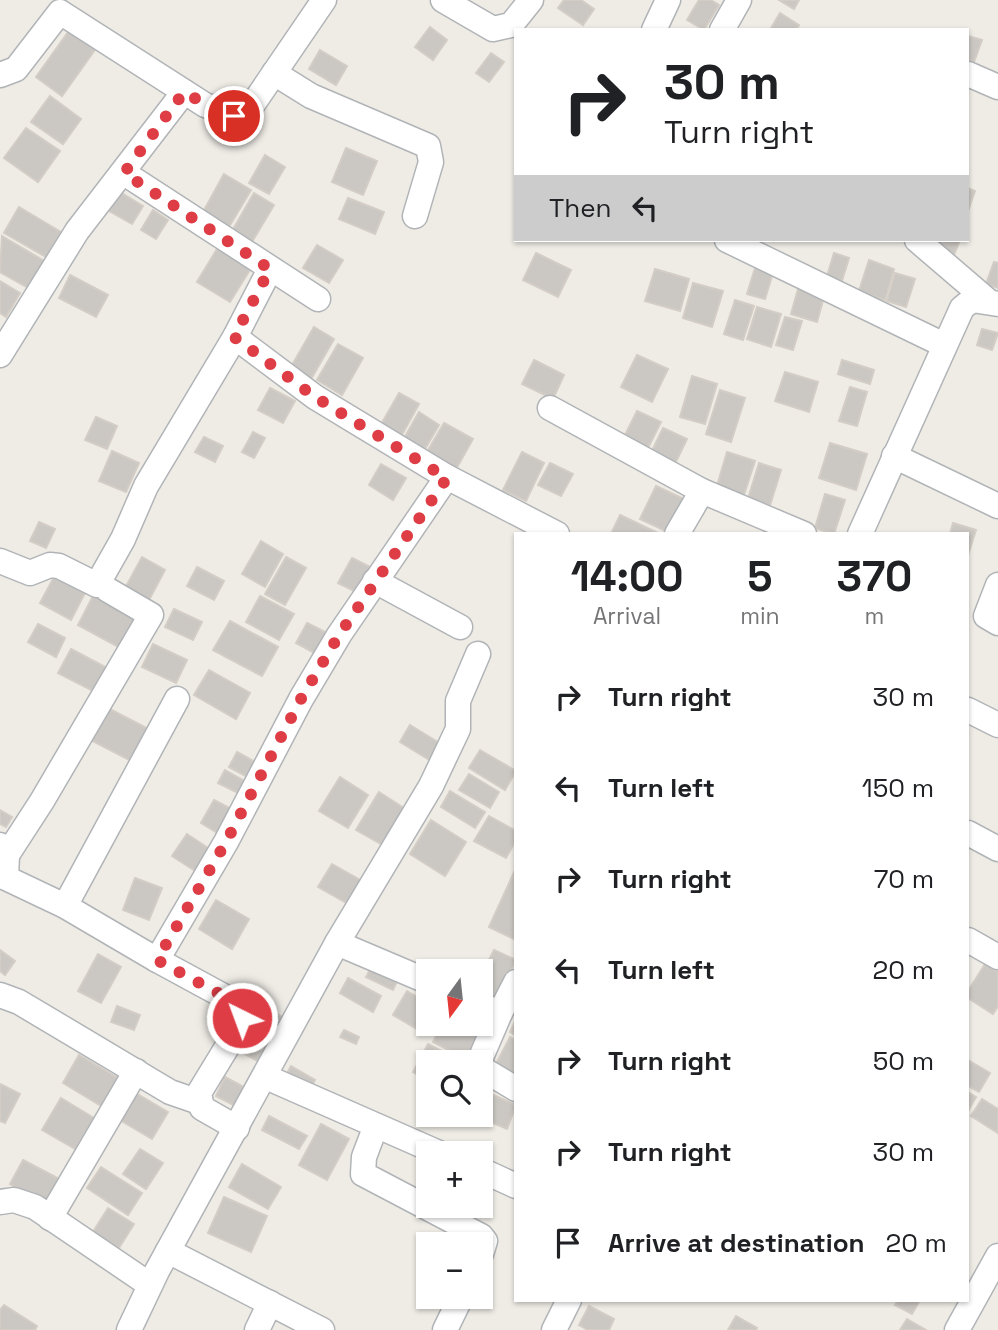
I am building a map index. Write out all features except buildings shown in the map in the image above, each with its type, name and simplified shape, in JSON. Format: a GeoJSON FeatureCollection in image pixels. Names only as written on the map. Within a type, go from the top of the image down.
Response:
{"type":"FeatureCollection","features":[{"type":"Feature","properties":{"kind":"street"},"geometry":{"type":"LineString","coordinates":[[0,75],[16,69],[64,6],[184,92],[219,112],[234,116],[251,107],[324,0]]}},
{"type":"Feature","properties":{"kind":"street"},"geometry":{"type":"LineString","coordinates":[[443,0],[493,29],[511,25],[531,0]]}},
{"type":"Feature","properties":{"kind":"street"},"geometry":{"type":"LineString","coordinates":[[655,28],[668,0]]}},
{"type":"Feature","properties":{"kind":"street"},"geometry":{"type":"LineString","coordinates":[[723,28],[739,0]]}},
{"type":"Feature","properties":{"kind":"street"},"geometry":{"type":"LineString","coordinates":[[274,73],[311,96],[428,146],[431,162],[415,216]]}},
{"type":"Feature","properties":{"kind":"street"},"geometry":{"type":"LineString","coordinates":[[969,74],[998,87]]}},
{"type":"Feature","properties":{"kind":"street"},"geometry":{"type":"LineString","coordinates":[[0,355],[78,231],[184,92]]}},
{"type":"Feature","properties":{"kind":"street"},"geometry":{"type":"LineString","coordinates":[[124,173],[318,299]]}},
{"type":"Feature","properties":{"kind":"street"},"geometry":{"type":"LineString","coordinates":[[731,242],[944,345]]}},
{"type":"Feature","properties":{"kind":"street"},"geometry":{"type":"LineString","coordinates":[[919,242],[993,302]]}},
{"type":"Feature","properties":{"kind":"street"},"geometry":{"type":"LineString","coordinates":[[0,561],[30,573],[50,565],[59,566],[97,585],[123,539],[146,486],[234,337],[270,269]]}},
{"type":"Feature","properties":{"kind":"street"},"geometry":{"type":"LineString","coordinates":[[861,532],[962,308],[972,300],[993,302]]}},
{"type":"Feature","properties":{"kind":"street"},"geometry":{"type":"LineString","coordinates":[[234,337],[315,397],[447,478],[553,532]]}},
{"type":"Feature","properties":{"kind":"street"},"geometry":{"type":"LineString","coordinates":[[551,408],[702,491],[799,532]]}},
{"type":"Feature","properties":{"kind":"street"},"geometry":{"type":"LineString","coordinates":[[894,456],[998,506]]}},
{"type":"Feature","properties":{"kind":"street"},"geometry":{"type":"LineString","coordinates":[[157,960],[226,842],[301,699],[375,581],[447,478]]}},
{"type":"Feature","properties":{"kind":"street"},"geometry":{"type":"LineString","coordinates":[[678,532],[702,491]]}},
{"type":"Feature","properties":{"kind":"street"},"geometry":{"type":"LineString","coordinates":[[375,581],[460,627]]}},
{"type":"Feature","properties":{"kind":"street"},"geometry":{"type":"LineString","coordinates":[[984,616],[998,585]]}},
{"type":"Feature","properties":{"kind":"street"},"geometry":{"type":"LineString","coordinates":[[108,590],[151,615],[3,867],[157,960],[227,998],[242,1012],[238,1029],[199,1093],[202,1108],[237,1128]]}},
{"type":"Feature","properties":{"kind":"street"},"geometry":{"type":"LineString","coordinates":[[129,1330],[168,1251],[266,1077],[337,943],[431,786],[458,729],[458,701],[478,654]]}},
{"type":"Feature","properties":{"kind":"street"},"geometry":{"type":"LineString","coordinates":[[65,906],[177,699]]}},
{"type":"Feature","properties":{"kind":"street"},"geometry":{"type":"LineString","coordinates":[[969,710],[998,725]]}},
{"type":"Feature","properties":{"kind":"street"},"geometry":{"type":"LineString","coordinates":[[969,834],[998,849]]}},
{"type":"Feature","properties":{"kind":"street"},"geometry":{"type":"LineString","coordinates":[[969,941],[998,957]]}},
{"type":"Feature","properties":{"kind":"street"},"geometry":{"type":"LineString","coordinates":[[337,943],[416,976]]}},
{"type":"Feature","properties":{"kind":"street"},"geometry":{"type":"LineString","coordinates":[[494,1006],[514,987]]}},
{"type":"Feature","properties":{"kind":"street"},"geometry":{"type":"LineString","coordinates":[[0,995],[19,1002],[170,1092],[199,1102]]}},
{"type":"Feature","properties":{"kind":"street"},"geometry":{"type":"LineString","coordinates":[[50,1218],[136,1071]]}},
{"type":"Feature","properties":{"kind":"street"},"geometry":{"type":"LineString","coordinates":[[493,1075],[514,1088]]}},
{"type":"Feature","properties":{"kind":"street"},"geometry":{"type":"LineString","coordinates":[[266,1077],[375,1128],[416,1144]]}},
{"type":"Feature","properties":{"kind":"street"},"geometry":{"type":"LineString","coordinates":[[375,1128],[364,1157],[363,1174],[473,1232]]}},
{"type":"Feature","properties":{"kind":"street"},"geometry":{"type":"LineString","coordinates":[[493,1175],[514,1185]]}},
{"type":"Feature","properties":{"kind":"street"},"geometry":{"type":"LineString","coordinates":[[0,1202],[14,1200],[35,1208],[101,1249],[150,1285]]}},
{"type":"Feature","properties":{"kind":"street"},"geometry":{"type":"LineString","coordinates":[[168,1251],[322,1330]]}},
{"type":"Feature","properties":{"kind":"street"},"geometry":{"type":"LineString","coordinates":[[972,1292],[998,1256]]}},
{"type":"Feature","properties":{"kind":"street"},"geometry":{"type":"LineString","coordinates":[[554,1330],[568,1302]]}},
{"type":"Feature","properties":{"kind":"street"},"geometry":{"type":"LineString","coordinates":[[957,1330],[968,1302]]}},
{"type":"Feature","properties":{"kind":"street"},"geometry":{"type":"LineString","coordinates":[[257,1330],[270,1303]]}},
{"type":"Feature","properties":{"kind":"street"},"geometry":{"type":"LineString","coordinates":[[445,1330],[455,1309]]}},
{"type":"Feature","properties":{"kind":"route"},"geometry":{"type":"LineString","coordinates":[[234,116],[219,112],[184,92],[124,173],[270,269],[234,337],[315,397],[447,478],[339,635],[301,699],[226,842],[157,960],[227,998],[238,1006],[242,1018]]}}]}
